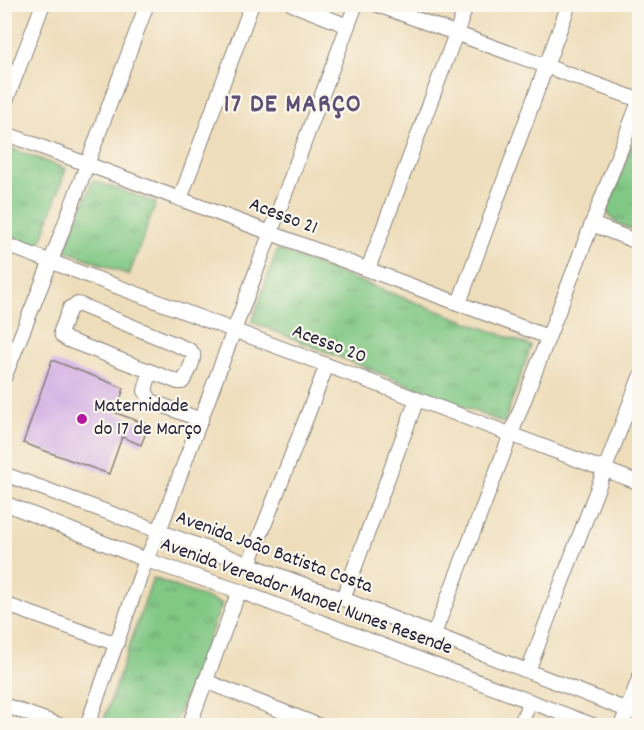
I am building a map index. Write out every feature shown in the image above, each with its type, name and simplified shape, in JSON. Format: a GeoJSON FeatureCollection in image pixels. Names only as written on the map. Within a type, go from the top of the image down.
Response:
{"type":"FeatureCollection","features":[{"type":"Feature","properties":{"kind":"street"},"geometry":{"type":"LineString","coordinates":[[4,106],[43,4]]}},
{"type":"Feature","properties":{"kind":"street"},"geometry":{"type":"LineString","coordinates":[[4,378],[51,261],[147,4]]}},
{"type":"Feature","properties":{"kind":"street"},"geometry":{"type":"LineString","coordinates":[[180,199],[252,4]]}},
{"type":"Feature","properties":{"kind":"street"},"geometry":{"type":"LineString","coordinates":[[292,4],[348,26]]}},
{"type":"Feature","properties":{"kind":"street"},"geometry":{"type":"LineString","coordinates":[[87,726],[146,560],[159,531],[357,4]]}},
{"type":"Feature","properties":{"kind":"street"},"geometry":{"type":"LineString","coordinates":[[375,4],[639,100],[434,634]]}},
{"type":"Feature","properties":{"kind":"street"},"geometry":{"type":"LineString","coordinates":[[368,269],[467,4]]}},
{"type":"Feature","properties":{"kind":"street"},"geometry":{"type":"LineString","coordinates":[[459,303],[569,4]]}},
{"type":"Feature","properties":{"kind":"street","name":"Acesso 21"},"geometry":{"type":"LineString","coordinates":[[4,133],[548,337]]}},
{"type":"Feature","properties":{"kind":"street"},"geometry":{"type":"LineString","coordinates":[[592,224],[639,243]]}},
{"type":"Feature","properties":{"kind":"street","name":"Acesso 20"},"geometry":{"type":"LineString","coordinates":[[4,244],[639,483]]}},
{"type":"Feature","properties":{"kind":"street"},"geometry":{"type":"LineString","coordinates":[[78,304],[192,352],[193,357],[182,382],[150,372],[62,336],[61,331],[70,308],[78,304]]}},
{"type":"Feature","properties":{"kind":"street"},"geometry":{"type":"LineString","coordinates":[[249,564],[327,365]]}},
{"type":"Feature","properties":{"kind":"street"},"geometry":{"type":"LineString","coordinates":[[150,372],[145,391],[151,401],[201,420]]}},
{"type":"Feature","properties":{"kind":"street"},"geometry":{"type":"LineString","coordinates":[[633,712],[528,671],[639,377]]}},
{"type":"Feature","properties":{"kind":"street"},"geometry":{"type":"LineString","coordinates":[[343,599],[417,399]]}},
{"type":"Feature","properties":{"kind":"street","name":"Avenida João Batista Costa"},"geometry":{"type":"LineString","coordinates":[[4,474],[343,599],[528,671]]}},
{"type":"Feature","properties":{"kind":"street","name":"Avenida Vereador Manoel Nunes Resende"},"geometry":{"type":"LineString","coordinates":[[4,503],[146,560],[239,591],[595,726]]}},
{"type":"Feature","properties":{"kind":"street"},"geometry":{"type":"LineString","coordinates":[[189,726],[239,591]]}},
{"type":"Feature","properties":{"kind":"street"},"geometry":{"type":"LineString","coordinates":[[4,604],[117,644]]}},
{"type":"Feature","properties":{"kind":"street"},"geometry":{"type":"LineString","coordinates":[[621,726],[633,712],[639,676]]}},
{"type":"Feature","properties":{"kind":"street"},"geometry":{"type":"LineString","coordinates":[[205,681],[320,726]]}},
{"type":"Feature","properties":{"kind":"street"},"geometry":{"type":"LineString","coordinates":[[520,726],[530,700]]}},
{"type":"Feature","properties":{"kind":"street"},"geometry":{"type":"LineString","coordinates":[[4,705],[62,726]]}},
{"type":"Feature","properties":{"kind":"green space"},"geometry":{"type":"Polygon","coordinates":[[[639,126],[639,232],[616,222],[607,211],[639,126]]]}},
{"type":"Feature","properties":{"kind":"green space"},"geometry":{"type":"Polygon","coordinates":[[[5,146],[66,169],[39,247],[5,233],[5,146]]]}},
{"type":"Feature","properties":{"kind":"green space"},"geometry":{"type":"Polygon","coordinates":[[[93,180],[156,203],[129,275],[65,250],[93,180]]]}},
{"type":"Feature","properties":{"kind":"green space"},"geometry":{"type":"Polygon","coordinates":[[[277,250],[531,346],[504,423],[252,322],[277,250]]]}},
{"type":"Feature","properties":{"kind":"green space"},"geometry":{"type":"Polygon","coordinates":[[[153,578],[222,604],[174,725],[102,725],[153,578]]]}},
{"type":"Feature","properties":{"kind":"building","name":"Maternidade do 17 de Março"},"geometry":{"type":"Polygon","coordinates":[[[52,360],[124,388],[116,413],[149,425],[141,445],[122,437],[109,474],[23,443],[52,360]]]}},
{"type":"Feature","properties":{"kind":"place","name":"Maternidade do 17 de Março"},"geometry":{"type":"Point","coordinates":[82,419]}},
{"type":"Feature","properties":{"kind":"district","name":"17 DE MARÇO"},"geometry":{"type":"Point","coordinates":[293,105]}}]}
